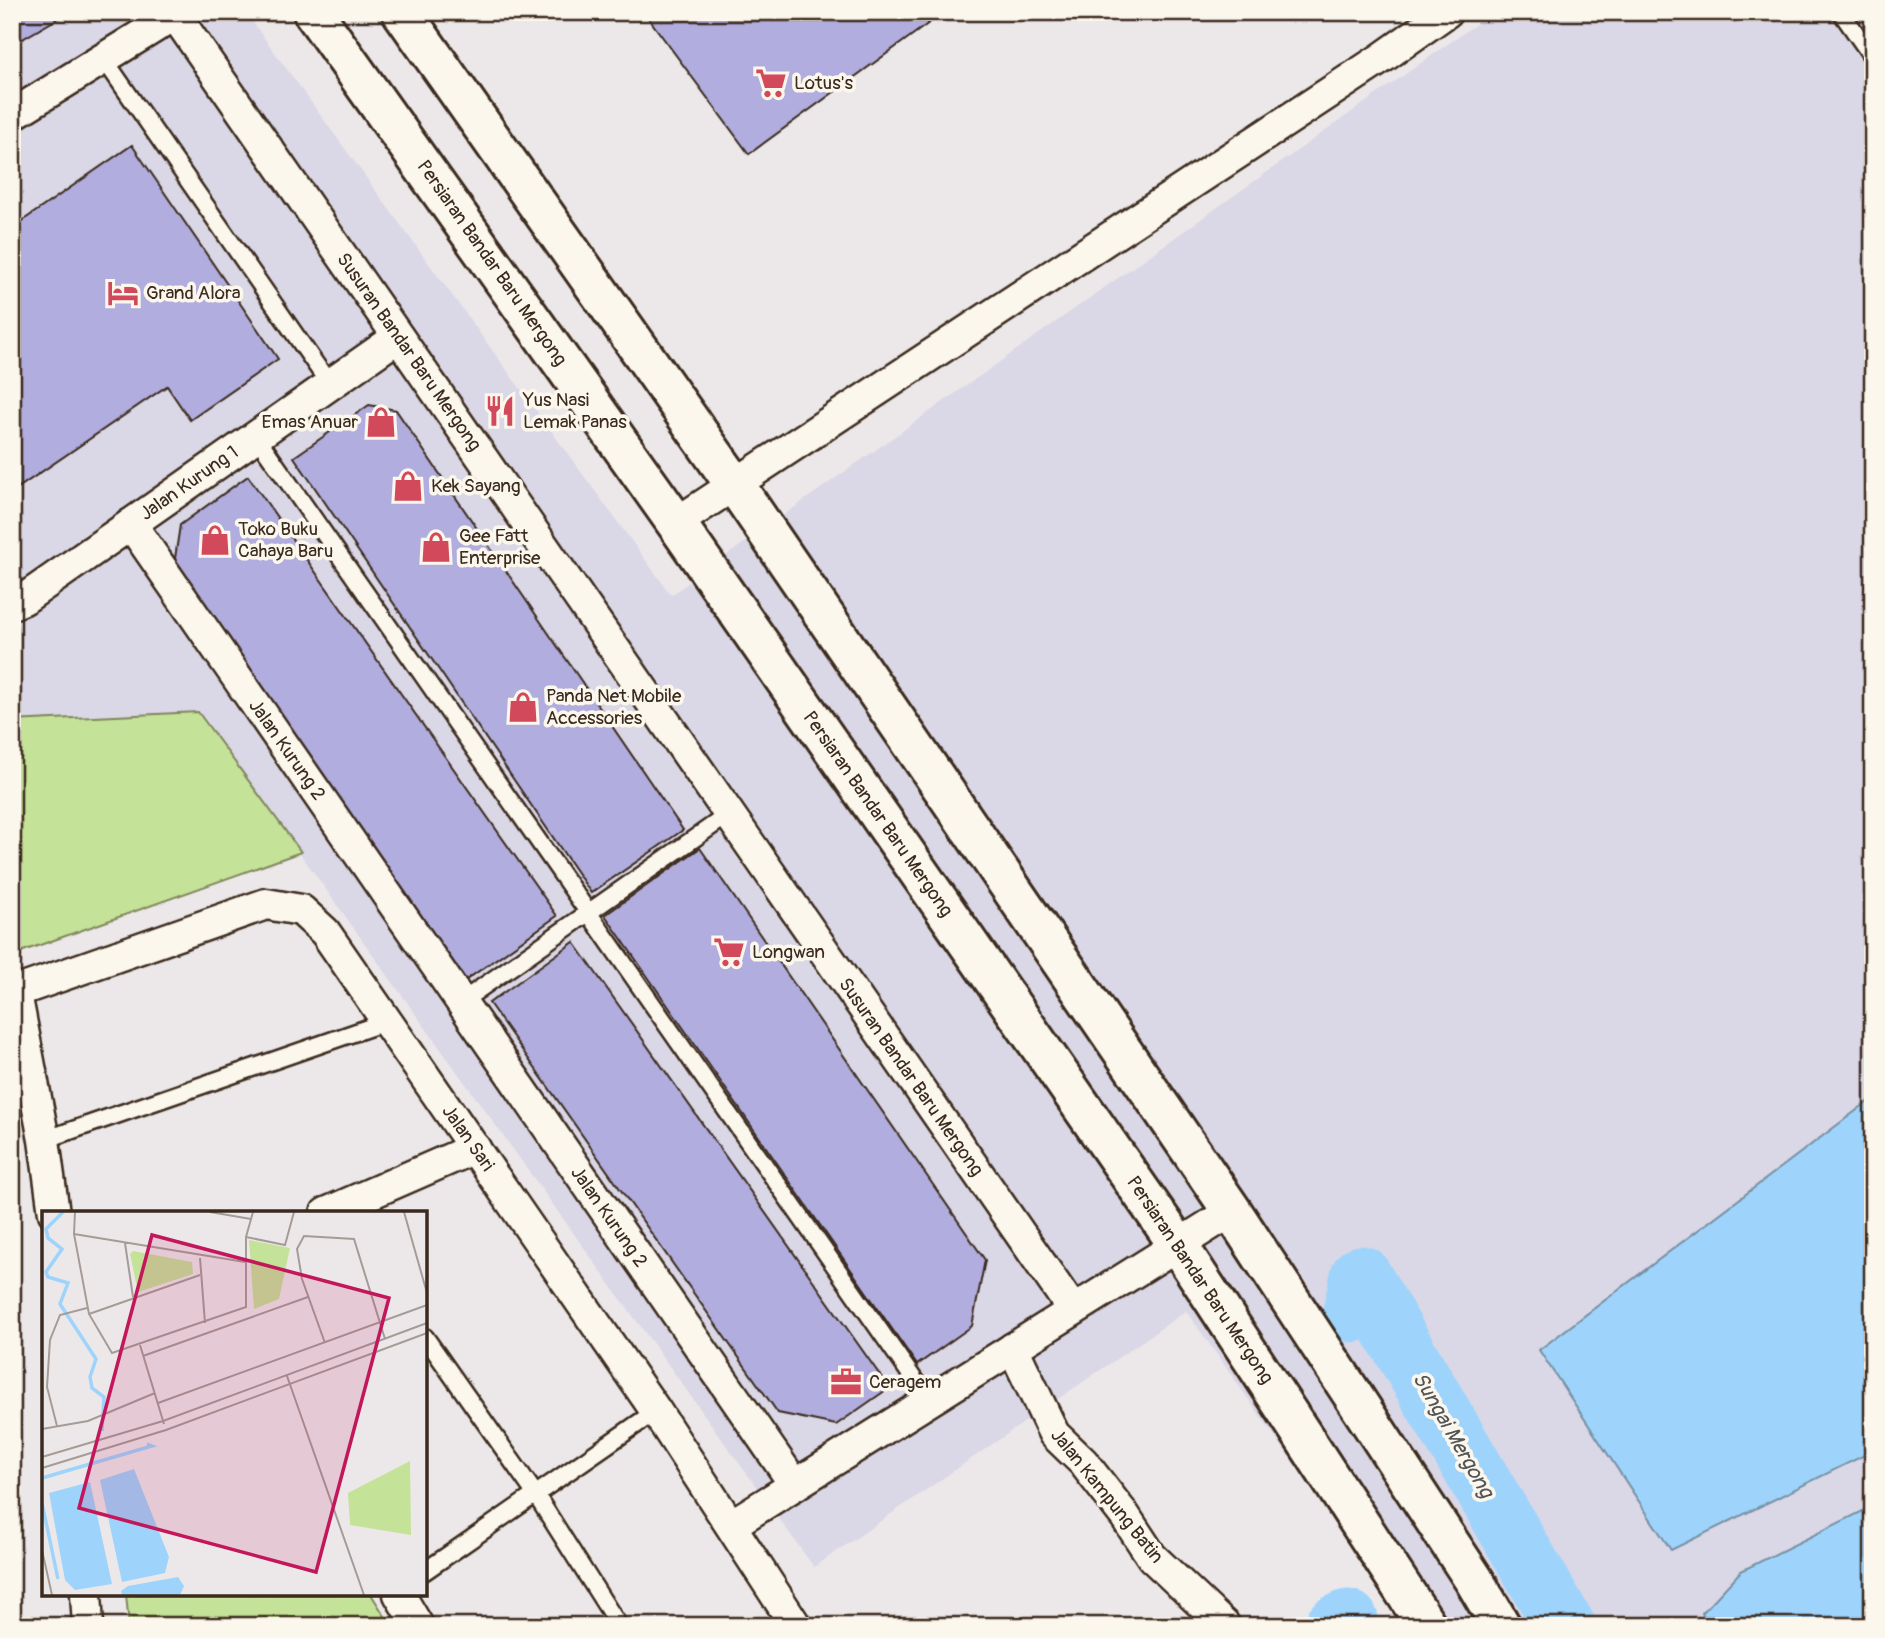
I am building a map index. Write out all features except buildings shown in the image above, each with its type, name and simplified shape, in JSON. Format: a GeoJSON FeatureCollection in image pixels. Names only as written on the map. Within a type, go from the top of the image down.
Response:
{"type":"FeatureCollection","features":[{"type":"Feature","properties":{"kind":"street","name":"Persiaran Bandar Baru Mergong"},"geometry":{"type":"LineString","coordinates":[[313,12],[676,523],[1178,1245],[1427,1626]]}},
{"type":"Feature","properties":{"kind":"street"},"geometry":{"type":"LineString","coordinates":[[402,12],[735,485],[1232,1211],[1502,1626]]}},
{"type":"Feature","properties":{"kind":"street"},"geometry":{"type":"LineString","coordinates":[[676,523],[1382,58],[1447,12]]}},
{"type":"Feature","properties":{"kind":"street"},"geometry":{"type":"LineString","coordinates":[[12,115],[176,13]]}},
{"type":"Feature","properties":{"kind":"street","name":"Susuran Bandar Baru Mergong"},"geometry":{"type":"LineString","coordinates":[[176,13],[1073,1310]]}},
{"type":"Feature","properties":{"kind":"street","name":"Jalan Kurung 1"},"geometry":{"type":"LineString","coordinates":[[12,604],[24,599],[398,337]]}},
{"type":"Feature","properties":{"kind":"street","name":"Jalan Kurung 2"},"geometry":{"type":"LineString","coordinates":[[131,524],[795,1485]]}},
{"type":"Feature","properties":{"kind":"street","name":"Jalan Sari"},"geometry":{"type":"LineString","coordinates":[[14,993],[266,904],[301,910],[325,932],[388,1021],[656,1411],[796,1626]]}},
{"type":"Feature","properties":{"kind":"street"},"geometry":{"type":"LineString","coordinates":[[14,993],[44,1140],[54,1211]]}},
{"type":"Feature","properties":{"kind":"street"},"geometry":{"type":"LineString","coordinates":[[335,1211],[475,1148]]}},
{"type":"Feature","properties":{"kind":"street"},"geometry":{"type":"LineString","coordinates":[[732,1525],[1232,1211]]}},
{"type":"Feature","properties":{"kind":"street","name":"Jalan Kampung Batin"},"geometry":{"type":"LineString","coordinates":[[1013,1348],[1054,1434],[1083,1462],[1125,1516],[1152,1557],[1223,1624]]}},
{"type":"Feature","properties":{"kind":"street"},"geometry":{"type":"LineString","coordinates":[[86,1596],[88,1626]]}},
{"type":"Feature","properties":{"kind":"street"},"geometry":{"type":"LineString","coordinates":[[399,1596],[418,1626]]}},
{"type":"Feature","properties":{"kind":"lane"},"geometry":{"type":"LineString","coordinates":[[1841,12],[1873,58]]}},
{"type":"Feature","properties":{"kind":"lane"},"geometry":{"type":"LineString","coordinates":[[104,59],[330,385]]}},
{"type":"Feature","properties":{"kind":"lane"},"geometry":{"type":"LineString","coordinates":[[256,436],[929,1401]]}},
{"type":"Feature","properties":{"kind":"lane"},"geometry":{"type":"LineString","coordinates":[[461,1002],[730,814]]}},
{"type":"Feature","properties":{"kind":"lane"},"geometry":{"type":"LineString","coordinates":[[44,1140],[388,1021]]}},
{"type":"Feature","properties":{"kind":"lane"},"geometry":{"type":"LineString","coordinates":[[427,1340],[536,1495],[619,1626]]}},
{"type":"Feature","properties":{"kind":"lane"},"geometry":{"type":"LineString","coordinates":[[427,1570],[656,1411]]}},
{"type":"Feature","properties":{"kind":"shaded area"},"geometry":{"type":"Polygon","coordinates":[[[12,12],[245,12],[671,595],[1493,12],[1873,12],[1873,1626],[1409,1626],[1186,1311],[814,1567],[198,712],[12,721],[12,12]]]}},
{"type":"Feature","properties":{"kind":"green space"},"geometry":{"type":"Polygon","coordinates":[[[198,712],[301,852],[12,955],[12,721],[198,712]]]}},
{"type":"Feature","properties":{"kind":"green space"},"geometry":{"type":"Polygon","coordinates":[[[126,1596],[372,1596],[391,1626],[129,1626],[126,1596]]]}},
{"type":"Feature","properties":{"kind":"water"},"geometry":{"type":"Polygon","coordinates":[[[1873,1098],[1873,1451],[1671,1550],[1539,1350],[1873,1098]]]}},
{"type":"Feature","properties":{"kind":"water"},"geometry":{"type":"Polygon","coordinates":[[[1873,1506],[1873,1626],[1709,1626],[1702,1613],[1741,1571],[1873,1506]]]}},
{"type":"Feature","properties":{"kind":"waterway","name":"Sungai Mergong"},"geometry":{"type":"LineString","coordinates":[[1353,1312],[1361,1276],[1565,1626]]}},
{"type":"Feature","properties":{"kind":"waterway","name":"Sungai Mergong"},"geometry":{"type":"LineString","coordinates":[[1335,1626],[1348,1620]]}},
{"type":"Feature","properties":{"kind":"place","name":"Lotus's"},"geometry":{"type":"Point","coordinates":[771,83]}},
{"type":"Feature","properties":{"kind":"place","name":"Grand Alora"},"geometry":{"type":"Point","coordinates":[123,293]}},
{"type":"Feature","properties":{"kind":"place","name":"Yus Nasi Lemak Panas"},"geometry":{"type":"Point","coordinates":[500,411]}},
{"type":"Feature","properties":{"kind":"place","name":"Emas Anuar"},"geometry":{"type":"Point","coordinates":[381,422]}},
{"type":"Feature","properties":{"kind":"place","name":"Kek Sayang"},"geometry":{"type":"Point","coordinates":[408,486]}},
{"type":"Feature","properties":{"kind":"place","name":"Toko Buku Cahaya Baru"},"geometry":{"type":"Point","coordinates":[215,540]}},
{"type":"Feature","properties":{"kind":"place","name":"Gee Fatt Enterprise"},"geometry":{"type":"Point","coordinates":[436,547]}},
{"type":"Feature","properties":{"kind":"place","name":"Panda Net Mobile Accessories"},"geometry":{"type":"Point","coordinates":[523,707]}},
{"type":"Feature","properties":{"kind":"place","name":"Longwan"},"geometry":{"type":"Point","coordinates":[729,952]}},
{"type":"Feature","properties":{"kind":"place","name":"Ceragem"},"geometry":{"type":"Point","coordinates":[846,1382]}}]}
